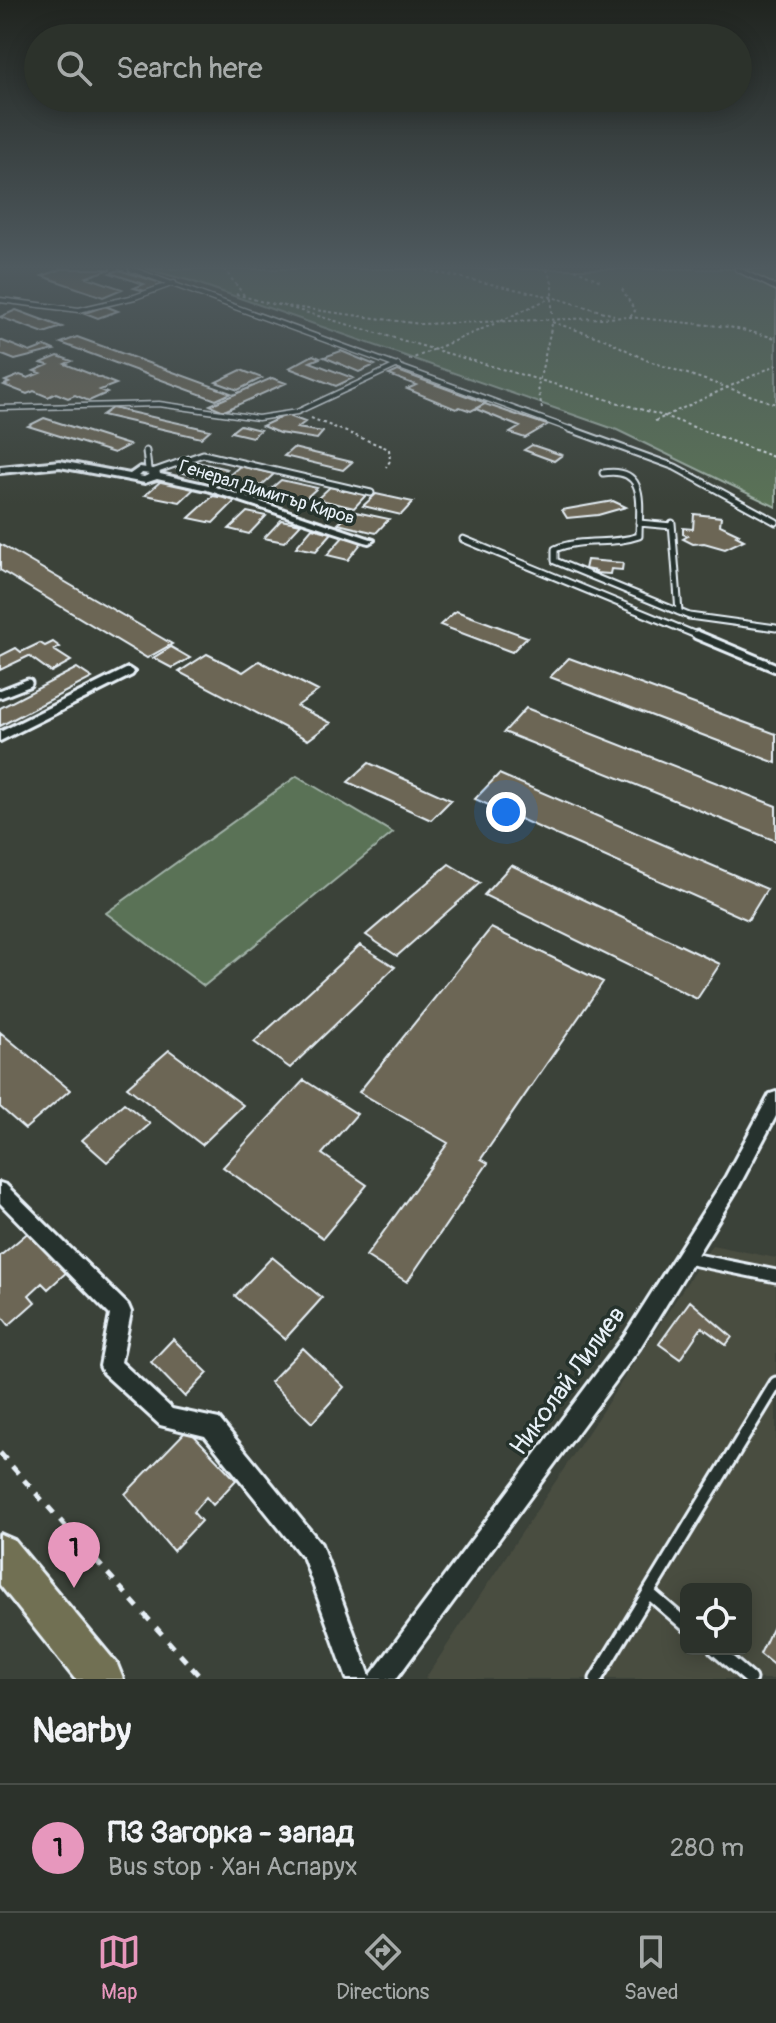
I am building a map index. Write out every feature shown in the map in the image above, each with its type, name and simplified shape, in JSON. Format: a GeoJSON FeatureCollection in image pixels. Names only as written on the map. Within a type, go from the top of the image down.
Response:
{"type":"FeatureCollection","features":[{"type":"Feature","properties":{"kind":"main road"},"geometry":{"type":"LineString","coordinates":[[0,1554],[102,1679]]}},
{"type":"Feature","properties":{"kind":"street","name":"Генерал Димитър Киров"},"geometry":{"type":"LineString","coordinates":[[0,470],[60,464],[118,475],[146,473],[210,488],[369,540]]}},
{"type":"Feature","properties":{"kind":"street"},"geometry":{"type":"LineString","coordinates":[[0,737],[128,672]]}},
{"type":"Feature","properties":{"kind":"street","name":"Николай Лилиев"},"geometry":{"type":"LineString","coordinates":[[381,1679],[632,1342],[732,1182],[776,1099]]}},
{"type":"Feature","properties":{"kind":"street"},"geometry":{"type":"LineString","coordinates":[[0,1191],[121,1312],[110,1366],[167,1418],[211,1427],[313,1552],[359,1679]]}},
{"type":"Feature","properties":{"kind":"lane"},"geometry":{"type":"LineString","coordinates":[[350,347],[675,467],[776,522]]}},
{"type":"Feature","properties":{"kind":"lane"},"geometry":{"type":"LineString","coordinates":[[0,408],[159,404],[258,418],[297,412],[398,365]]}},
{"type":"Feature","properties":{"kind":"lane"},"geometry":{"type":"LineString","coordinates":[[146,451],[146,473],[203,454],[371,493]]}},
{"type":"Feature","properties":{"kind":"lane"},"geometry":{"type":"LineString","coordinates":[[603,473],[616,471],[633,478],[639,489],[639,536],[628,541],[565,543],[555,549],[555,561],[689,616],[776,628]]}},
{"type":"Feature","properties":{"kind":"lane"},"geometry":{"type":"LineString","coordinates":[[639,523],[672,524],[679,612]]}},
{"type":"Feature","properties":{"kind":"lane"},"geometry":{"type":"LineString","coordinates":[[463,539],[776,668]]}},
{"type":"Feature","properties":{"kind":"lane"},"geometry":{"type":"LineString","coordinates":[[585,589],[600,579]]}},
{"type":"Feature","properties":{"kind":"lane"},"geometry":{"type":"LineString","coordinates":[[0,694],[28,683]]}},
{"type":"Feature","properties":{"kind":"lane"},"geometry":{"type":"LineString","coordinates":[[685,1258],[776,1276]]}},
{"type":"Feature","properties":{"kind":"lane"},"geometry":{"type":"LineString","coordinates":[[596,1679],[776,1383]]}},
{"type":"Feature","properties":{"kind":"lane"},"geometry":{"type":"LineString","coordinates":[[649,1593],[680,1620]]}},
{"type":"Feature","properties":{"kind":"lane"},"geometry":{"type":"LineString","coordinates":[[722,1655],[750,1679]]}},
{"type":"Feature","properties":{"kind":"path"},"geometry":{"type":"LineString","coordinates":[[426,347],[664,416],[776,458]]}},
{"type":"Feature","properties":{"kind":"path"},"geometry":{"type":"LineString","coordinates":[[398,365],[435,347]]}},
{"type":"Feature","properties":{"kind":"path"},"geometry":{"type":"LineString","coordinates":[[544,411],[538,400],[538,379],[549,347]]}},
{"type":"Feature","properties":{"kind":"path"},"geometry":{"type":"LineString","coordinates":[[621,347],[646,360],[776,404]]}},
{"type":"Feature","properties":{"kind":"path"},"geometry":{"type":"LineString","coordinates":[[655,421],[776,365]]}},
{"type":"Feature","properties":{"kind":"path"},"geometry":{"type":"LineString","coordinates":[[297,412],[389,449],[390,461],[386,467]]}},
{"type":"Feature","properties":{"kind":"path"},"geometry":{"type":"LineString","coordinates":[[0,1453],[202,1679]]}},
{"type":"Feature","properties":{"kind":"shaded area"},"geometry":{"type":"Polygon","coordinates":[[[712,1245],[776,1258],[776,1679],[425,1679],[712,1245]]]}},
{"type":"Feature","properties":{"kind":"green space"},"geometry":{"type":"Polygon","coordinates":[[[381,347],[776,347],[776,507],[617,430],[381,347]]]}},
{"type":"Feature","properties":{"kind":"green space"},"geometry":{"type":"Polygon","coordinates":[[[297,776],[393,833],[204,986],[106,913],[297,776]]]}},
{"type":"Feature","properties":{"kind":"building"},"geometry":{"type":"Polygon","coordinates":[[[0,347],[18,347],[30,352],[42,347],[54,350],[15,360],[0,354],[0,347]]]}},
{"type":"Feature","properties":{"kind":"building"},"geometry":{"type":"Polygon","coordinates":[[[73,347],[105,347],[231,393],[216,400],[73,347]]]}},
{"type":"Feature","properties":{"kind":"building"},"geometry":{"type":"Polygon","coordinates":[[[341,351],[375,365],[359,372],[324,357],[341,351]]]}},
{"type":"Feature","properties":{"kind":"building"},"geometry":{"type":"Polygon","coordinates":[[[313,355],[320,358],[310,362],[353,378],[336,386],[289,368],[313,355]]]}},
{"type":"Feature","properties":{"kind":"building"},"geometry":{"type":"Polygon","coordinates":[[[58,356],[72,361],[65,364],[116,384],[100,390],[107,393],[89,401],[75,395],[68,398],[56,393],[48,397],[34,391],[27,394],[4,385],[9,383],[5,381],[20,375],[28,378],[40,373],[34,371],[48,365],[41,363],[58,356]]]}},
{"type":"Feature","properties":{"kind":"building"},"geometry":{"type":"Polygon","coordinates":[[[241,370],[262,378],[238,390],[216,382],[241,370]]]}},
{"type":"Feature","properties":{"kind":"building"},"geometry":{"type":"Polygon","coordinates":[[[398,371],[486,403],[471,411],[460,407],[456,409],[407,389],[416,385],[389,375],[398,371]]]}},
{"type":"Feature","properties":{"kind":"building"},"geometry":{"type":"Polygon","coordinates":[[[272,378],[286,383],[224,411],[210,405],[272,378]]]}},
{"type":"Feature","properties":{"kind":"building"},"geometry":{"type":"Polygon","coordinates":[[[485,404],[547,425],[525,438],[510,433],[520,427],[476,409],[485,404]]]}},
{"type":"Feature","properties":{"kind":"building"},"geometry":{"type":"Polygon","coordinates":[[[112,408],[210,430],[201,438],[102,415],[112,408]]]}},
{"type":"Feature","properties":{"kind":"building"},"geometry":{"type":"Polygon","coordinates":[[[286,415],[305,422],[297,428],[323,432],[317,439],[279,433],[262,426],[286,415]]]}},
{"type":"Feature","properties":{"kind":"building"},"geometry":{"type":"Polygon","coordinates":[[[44,418],[129,445],[114,453],[28,426],[44,418]]]}},
{"type":"Feature","properties":{"kind":"building"},"geometry":{"type":"Polygon","coordinates":[[[240,425],[260,430],[252,437],[231,432],[240,425]]]}},
{"type":"Feature","properties":{"kind":"building"},"geometry":{"type":"Polygon","coordinates":[[[532,445],[562,455],[554,461],[524,450],[532,445]]]}},
{"type":"Feature","properties":{"kind":"building"},"geometry":{"type":"Polygon","coordinates":[[[293,448],[352,462],[343,470],[284,456],[293,448]]]}},
{"type":"Feature","properties":{"kind":"building"},"geometry":{"type":"Polygon","coordinates":[[[193,461],[227,469],[213,480],[179,472],[193,461]]]}},
{"type":"Feature","properties":{"kind":"building"},"geometry":{"type":"Polygon","coordinates":[[[240,466],[274,474],[261,486],[226,478],[240,466]]]}},
{"type":"Feature","properties":{"kind":"building"},"geometry":{"type":"Polygon","coordinates":[[[281,480],[317,488],[304,500],[267,492],[281,480]]]}},
{"type":"Feature","properties":{"kind":"building"},"geometry":{"type":"Polygon","coordinates":[[[161,481],[196,487],[180,502],[145,495],[161,481]]]}},
{"type":"Feature","properties":{"kind":"building"},"geometry":{"type":"Polygon","coordinates":[[[330,487],[366,495],[354,508],[317,499],[330,487]]]}},
{"type":"Feature","properties":{"kind":"building"},"geometry":{"type":"Polygon","coordinates":[[[376,494],[413,502],[401,515],[363,506],[376,494]]]}},
{"type":"Feature","properties":{"kind":"building"},"geometry":{"type":"Polygon","coordinates":[[[213,496],[236,500],[213,523],[189,518],[213,496]]]}},
{"type":"Feature","properties":{"kind":"building"},"geometry":{"type":"Polygon","coordinates":[[[613,501],[626,507],[598,515],[567,518],[562,510],[613,501]]]}},
{"type":"Feature","properties":{"kind":"building"},"geometry":{"type":"Polygon","coordinates":[[[351,511],[389,519],[376,533],[338,524],[351,511]]]}},
{"type":"Feature","properties":{"kind":"building"},"geometry":{"type":"Polygon","coordinates":[[[247,512],[266,516],[249,534],[229,529],[247,512]]]}},
{"type":"Feature","properties":{"kind":"building"},"geometry":{"type":"Polygon","coordinates":[[[694,514],[721,517],[720,525],[739,534],[736,536],[744,540],[725,549],[704,543],[693,544],[683,539],[688,536],[683,534],[683,528],[693,529],[694,514]]]}},
{"type":"Feature","properties":{"kind":"building"},"geometry":{"type":"Polygon","coordinates":[[[281,520],[301,524],[284,542],[264,538],[281,520]]]}},
{"type":"Feature","properties":{"kind":"building"},"geometry":{"type":"Polygon","coordinates":[[[312,528],[332,533],[316,551],[296,547],[312,528]]]}},
{"type":"Feature","properties":{"kind":"building"},"geometry":{"type":"Polygon","coordinates":[[[343,537],[363,541],[348,560],[327,555],[343,537]]]}},
{"type":"Feature","properties":{"kind":"building"},"geometry":{"type":"Polygon","coordinates":[[[0,544],[172,644],[147,658],[0,570],[0,544]]]}},
{"type":"Feature","properties":{"kind":"building"},"geometry":{"type":"Polygon","coordinates":[[[587,560],[623,563],[622,570],[611,569],[610,574],[595,573],[585,569],[587,560]]]}},
{"type":"Feature","properties":{"kind":"building"},"geometry":{"type":"Polygon","coordinates":[[[456,611],[527,637],[512,652],[440,625],[456,611]]]}},
{"type":"Feature","properties":{"kind":"building"},"geometry":{"type":"Polygon","coordinates":[[[53,642],[60,647],[54,650],[71,661],[51,672],[29,656],[0,670],[0,656],[16,648],[21,652],[40,643],[45,646],[53,642]]]}},
{"type":"Feature","properties":{"kind":"building"},"geometry":{"type":"Polygon","coordinates":[[[171,647],[190,658],[172,668],[153,658],[171,647]]]}},
{"type":"Feature","properties":{"kind":"building"},"geometry":{"type":"Polygon","coordinates":[[[207,654],[243,672],[259,661],[318,691],[297,706],[331,723],[308,740],[179,672],[207,654]]]}},
{"type":"Feature","properties":{"kind":"building"},"geometry":{"type":"Polygon","coordinates":[[[569,658],[776,734],[776,763],[550,677],[569,658]]]}},
{"type":"Feature","properties":{"kind":"building"},"geometry":{"type":"Polygon","coordinates":[[[77,668],[92,678],[0,726],[0,708],[77,668]]]}},
{"type":"Feature","properties":{"kind":"building"},"geometry":{"type":"Polygon","coordinates":[[[526,708],[776,806],[776,841],[504,732],[526,708]]]}},
{"type":"Feature","properties":{"kind":"building"},"geometry":{"type":"Polygon","coordinates":[[[369,763],[451,800],[431,820],[348,782],[369,763]]]}},
{"type":"Feature","properties":{"kind":"building"},"geometry":{"type":"Polygon","coordinates":[[[499,774],[767,889],[748,920],[475,799],[499,774]]]}},
{"type":"Feature","properties":{"kind":"building"},"geometry":{"type":"Polygon","coordinates":[[[449,864],[480,883],[397,956],[366,935],[449,864]]]}},
{"type":"Feature","properties":{"kind":"building"},"geometry":{"type":"Polygon","coordinates":[[[511,865],[720,964],[697,999],[484,895],[511,865]]]}},
{"type":"Feature","properties":{"kind":"building"},"geometry":{"type":"Polygon","coordinates":[[[491,928],[603,982],[481,1159],[488,1163],[407,1282],[366,1256],[448,1143],[359,1092],[491,928]]]}},
{"type":"Feature","properties":{"kind":"building"},"geometry":{"type":"Polygon","coordinates":[[[360,945],[395,967],[290,1068],[254,1042],[360,945]]]}},
{"type":"Feature","properties":{"kind":"building"},"geometry":{"type":"Polygon","coordinates":[[[0,1032],[70,1090],[25,1129],[0,1107],[0,1032]]]}},
{"type":"Feature","properties":{"kind":"building"},"geometry":{"type":"Polygon","coordinates":[[[169,1050],[243,1105],[202,1145],[127,1087],[169,1050]]]}},
{"type":"Feature","properties":{"kind":"building"},"geometry":{"type":"Polygon","coordinates":[[[304,1080],[357,1114],[322,1154],[367,1185],[323,1238],[223,1167],[304,1080]]]}},
{"type":"Feature","properties":{"kind":"building"},"geometry":{"type":"Polygon","coordinates":[[[124,1103],[150,1124],[107,1162],[82,1140],[124,1103]]]}},
{"type":"Feature","properties":{"kind":"building"},"geometry":{"type":"Polygon","coordinates":[[[31,1230],[69,1270],[48,1289],[42,1283],[29,1295],[35,1302],[9,1325],[0,1314],[0,1256],[31,1230]]]}},
{"type":"Feature","properties":{"kind":"building"},"geometry":{"type":"Polygon","coordinates":[[[272,1257],[322,1298],[285,1339],[235,1296],[272,1257]]]}},
{"type":"Feature","properties":{"kind":"building"},"geometry":{"type":"Polygon","coordinates":[[[690,1301],[732,1337],[726,1345],[702,1327],[680,1359],[659,1344],[690,1301]]]}},
{"type":"Feature","properties":{"kind":"building"},"geometry":{"type":"Polygon","coordinates":[[[173,1339],[208,1373],[185,1397],[151,1362],[173,1339]]]}},
{"type":"Feature","properties":{"kind":"building"},"geometry":{"type":"Polygon","coordinates":[[[303,1348],[344,1387],[312,1423],[270,1382],[303,1348]]]}},
{"type":"Feature","properties":{"kind":"building"},"geometry":{"type":"Polygon","coordinates":[[[188,1429],[236,1480],[213,1505],[206,1497],[193,1512],[201,1521],[173,1551],[125,1494],[188,1429]]]}},
{"type":"Feature","properties":{"kind":"building"},"geometry":{"type":"Polygon","coordinates":[[[776,1620],[776,1667],[760,1654],[776,1620]]]}},
{"type":"Feature","properties":{"kind":"place","name":"ПЗ Загорка - запад"},"geometry":{"type":"Point","coordinates":[74,1588]}}]}
